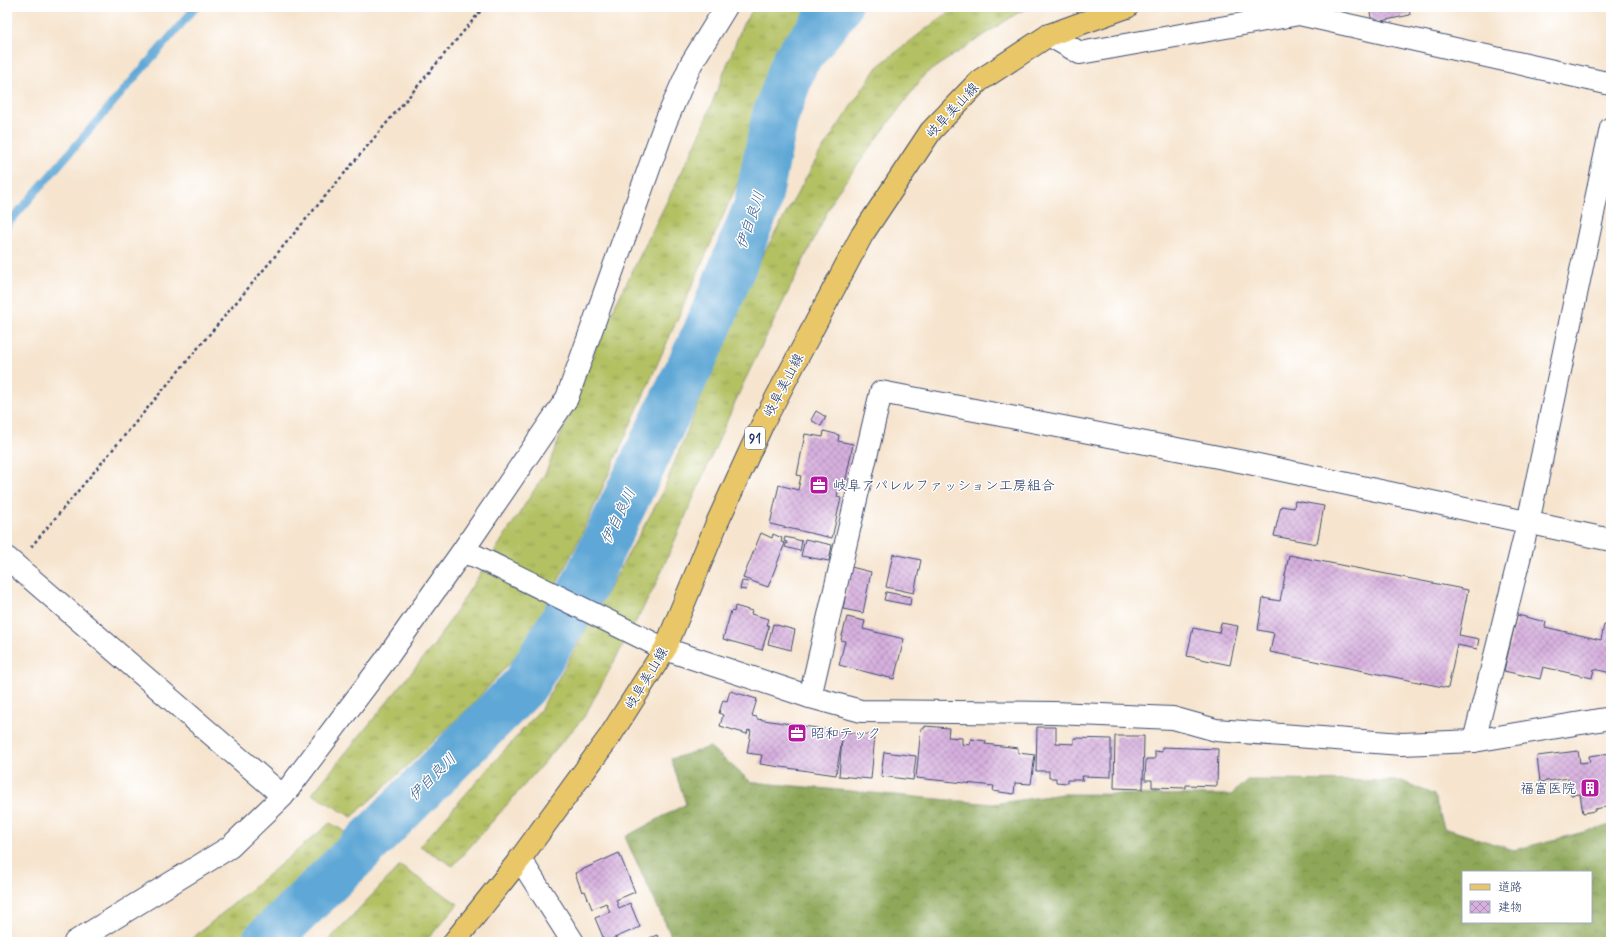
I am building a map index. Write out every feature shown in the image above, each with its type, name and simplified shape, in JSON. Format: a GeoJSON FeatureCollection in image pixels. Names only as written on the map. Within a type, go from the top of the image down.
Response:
{"type":"FeatureCollection","features":[{"type":"Feature","properties":{"kind":"main road","name":"岐阜美山線"},"geometry":{"type":"LineString","coordinates":[[454,942],[520,859],[610,736],[664,649],[717,522],[763,423],[862,235],[931,131],[979,81],[1049,35],[1127,7]]}},
{"type":"Feature","properties":{"kind":"street"},"geometry":{"type":"LineString","coordinates":[[75,942],[230,847],[283,796],[384,662],[470,555],[568,398],[666,121],[691,64],[726,7]]}},
{"type":"Feature","properties":{"kind":"street"},"geometry":{"type":"LineString","coordinates":[[1049,35],[1080,53],[1299,14],[1611,84]]}},
{"type":"Feature","properties":{"kind":"street"},"geometry":{"type":"LineString","coordinates":[[1474,741],[1528,523],[1611,128]]}},
{"type":"Feature","properties":{"kind":"street"},"geometry":{"type":"LineString","coordinates":[[810,697],[881,392],[1244,462],[1611,540]]}},
{"type":"Feature","properties":{"kind":"street"},"geometry":{"type":"LineString","coordinates":[[470,555],[664,649],[810,697],[861,711],[1054,713],[1173,718],[1216,730],[1402,744],[1474,741],[1611,718]]}},
{"type":"Feature","properties":{"kind":"street"},"geometry":{"type":"LineString","coordinates":[[11,562],[283,796]]}},
{"type":"Feature","properties":{"kind":"street"},"geometry":{"type":"LineString","coordinates":[[520,859],[573,942]]}},
{"type":"Feature","properties":{"kind":"path"},"geometry":{"type":"LineString","coordinates":[[11,562],[484,7]]}},
{"type":"Feature","properties":{"kind":"green space"},"geometry":{"type":"Polygon","coordinates":[[[755,7],[814,7],[780,63],[747,162],[582,534],[525,646],[468,709],[352,817],[312,794],[434,645],[546,472],[601,334],[698,139],[743,24],[755,7]]]}},
{"type":"Feature","properties":{"kind":"green space"},"geometry":{"type":"Polygon","coordinates":[[[958,7],[1032,7],[1019,12],[925,74],[836,194],[743,384],[655,586],[584,717],[453,866],[420,846],[541,709],[661,496],[746,285],[820,153],[877,67],[939,19],[958,7]]]}},
{"type":"Feature","properties":{"kind":"green space"},"geometry":{"type":"Polygon","coordinates":[[[710,747],[751,782],[993,804],[1062,794],[1231,795],[1247,780],[1402,781],[1434,795],[1444,828],[1514,850],[1611,825],[1611,942],[674,942],[625,837],[686,804],[671,759],[710,747]]]}},
{"type":"Feature","properties":{"kind":"green space"},"geometry":{"type":"Polygon","coordinates":[[[330,823],[349,834],[247,942],[188,942],[330,823]]]}},
{"type":"Feature","properties":{"kind":"green space"},"geometry":{"type":"Polygon","coordinates":[[[400,866],[458,904],[425,942],[327,942],[400,866]]]}},
{"type":"Feature","properties":{"kind":"building"},"geometry":{"type":"Polygon","coordinates":[[[1369,7],[1409,7],[1410,15],[1372,23],[1369,7]]]}},
{"type":"Feature","properties":{"kind":"building"},"geometry":{"type":"Polygon","coordinates":[[[816,411],[826,417],[821,426],[811,420],[816,411]]]}},
{"type":"Feature","properties":{"kind":"building","name":"岐阜アパレルファッション工房組合"},"geometry":{"type":"Polygon","coordinates":[[[824,431],[839,435],[838,441],[853,444],[845,484],[840,482],[837,497],[841,498],[832,538],[770,524],[779,485],[798,490],[801,476],[797,475],[805,434],[823,437],[824,431]]]}},
{"type":"Feature","properties":{"kind":"building"},"geometry":{"type":"Polygon","coordinates":[[[1295,501],[1324,506],[1317,544],[1274,536],[1281,506],[1294,508],[1295,501]]]}},
{"type":"Feature","properties":{"kind":"building"},"geometry":{"type":"Polygon","coordinates":[[[761,533],[772,538],[773,534],[782,538],[781,542],[785,543],[768,587],[743,578],[761,533]]]}},
{"type":"Feature","properties":{"kind":"building"},"geometry":{"type":"Polygon","coordinates":[[[785,537],[802,541],[800,551],[785,547],[787,542],[784,541],[785,537]]]}},
{"type":"Feature","properties":{"kind":"building"},"geometry":{"type":"Polygon","coordinates":[[[805,539],[832,545],[829,561],[801,556],[805,539]]]}},
{"type":"Feature","properties":{"kind":"building"},"geometry":{"type":"Polygon","coordinates":[[[893,554],[921,560],[914,593],[886,587],[893,554]]]}},
{"type":"Feature","properties":{"kind":"building"},"geometry":{"type":"Polygon","coordinates":[[[1289,555],[1468,590],[1459,635],[1479,639],[1477,649],[1457,645],[1448,688],[1270,652],[1274,633],[1258,630],[1263,598],[1280,601],[1289,555]]]}},
{"type":"Feature","properties":{"kind":"building"},"geometry":{"type":"Polygon","coordinates":[[[851,567],[871,572],[863,613],[843,609],[851,567]]]}},
{"type":"Feature","properties":{"kind":"building"},"geometry":{"type":"Polygon","coordinates":[[[742,581],[748,582],[746,590],[740,589],[742,581]]]}},
{"type":"Feature","properties":{"kind":"building"},"geometry":{"type":"Polygon","coordinates":[[[886,592],[911,597],[910,605],[884,600],[886,592]]]}},
{"type":"Feature","properties":{"kind":"building"},"geometry":{"type":"Polygon","coordinates":[[[735,606],[752,611],[751,614],[769,619],[767,625],[769,626],[762,650],[723,639],[731,611],[734,612],[735,606]]]}},
{"type":"Feature","properties":{"kind":"building"},"geometry":{"type":"Polygon","coordinates":[[[1517,615],[1546,622],[1545,627],[1601,640],[1604,625],[1611,626],[1611,673],[1594,669],[1592,678],[1543,667],[1540,679],[1504,671],[1517,615]]]}},
{"type":"Feature","properties":{"kind":"building"},"geometry":{"type":"Polygon","coordinates":[[[847,617],[865,621],[863,629],[904,639],[894,679],[839,665],[845,641],[841,640],[847,617]]]}},
{"type":"Feature","properties":{"kind":"building"},"geometry":{"type":"Polygon","coordinates":[[[1221,623],[1238,626],[1230,665],[1187,656],[1193,628],[1219,633],[1221,623]]]}},
{"type":"Feature","properties":{"kind":"building"},"geometry":{"type":"Polygon","coordinates":[[[773,624],[795,630],[791,650],[768,644],[773,624]]]}},
{"type":"Feature","properties":{"kind":"building","name":"昭和テック"},"geometry":{"type":"Polygon","coordinates":[[[730,691],[757,699],[752,716],[757,717],[757,719],[843,732],[875,735],[871,779],[839,776],[842,739],[836,775],[760,764],[762,755],[747,753],[751,731],[748,730],[747,734],[720,726],[723,715],[719,713],[723,700],[727,701],[730,691]]]}},
{"type":"Feature","properties":{"kind":"building"},"geometry":{"type":"Polygon","coordinates":[[[925,726],[949,728],[948,737],[962,738],[962,744],[970,745],[971,739],[986,741],[985,744],[1018,748],[1018,753],[1035,755],[1031,784],[1015,783],[1014,794],[993,791],[994,786],[916,778],[921,728],[925,728],[925,726]]]}},
{"type":"Feature","properties":{"kind":"building"},"geometry":{"type":"Polygon","coordinates":[[[1037,727],[1056,727],[1056,743],[1074,744],[1074,738],[1111,739],[1111,777],[1082,776],[1083,780],[1067,780],[1067,783],[1056,782],[1056,778],[1049,778],[1049,771],[1036,771],[1037,727]]]}},
{"type":"Feature","properties":{"kind":"building"},"geometry":{"type":"Polygon","coordinates":[[[1115,736],[1144,736],[1143,789],[1114,788],[1115,736]]]}},
{"type":"Feature","properties":{"kind":"building"},"geometry":{"type":"Polygon","coordinates":[[[1162,747],[1218,749],[1217,786],[1186,785],[1186,788],[1152,787],[1152,780],[1145,780],[1146,759],[1155,759],[1155,751],[1162,752],[1162,747]]]}},
{"type":"Feature","properties":{"kind":"building","name":"福富医院"},"geometry":{"type":"Polygon","coordinates":[[[1578,751],[1580,763],[1590,762],[1589,756],[1611,753],[1611,806],[1583,813],[1580,794],[1571,795],[1569,778],[1540,782],[1537,756],[1578,751]]]}},
{"type":"Feature","properties":{"kind":"building"},"geometry":{"type":"Polygon","coordinates":[[[884,752],[916,756],[913,780],[881,776],[884,752]]]}},
{"type":"Feature","properties":{"kind":"building"},"geometry":{"type":"Polygon","coordinates":[[[619,853],[635,892],[616,900],[619,908],[630,903],[640,927],[605,942],[595,918],[610,912],[606,903],[592,909],[585,891],[582,892],[575,873],[619,853]]]}},
{"type":"Feature","properties":{"kind":"building"},"geometry":{"type":"Polygon","coordinates":[[[657,935],[660,942],[640,942],[657,935]]]}},
{"type":"Feature","properties":{"kind":"building"},"geometry":{"type":"Polygon","coordinates":[[[554,938],[557,942],[549,942],[554,938]]]}},
{"type":"Feature","properties":{"kind":"waterway"},"geometry":{"type":"LineString","coordinates":[[7,225],[196,7]]}},
{"type":"Feature","properties":{"kind":"waterway","name":"伊自良川"},"geometry":{"type":"LineString","coordinates":[[265,942],[356,854],[524,686],[583,588],[705,335],[757,206],[775,117],[795,61],[838,7]]}},
{"type":"Feature","properties":{"kind":"place","name":"岐阜アパレルファッション工房組合"},"geometry":{"type":"Point","coordinates":[819,485]}},
{"type":"Feature","properties":{"kind":"place","name":"昭和テック"},"geometry":{"type":"Point","coordinates":[797,733]}},
{"type":"Feature","properties":{"kind":"place","name":"福富医院"},"geometry":{"type":"Point","coordinates":[1590,788]}}]}
